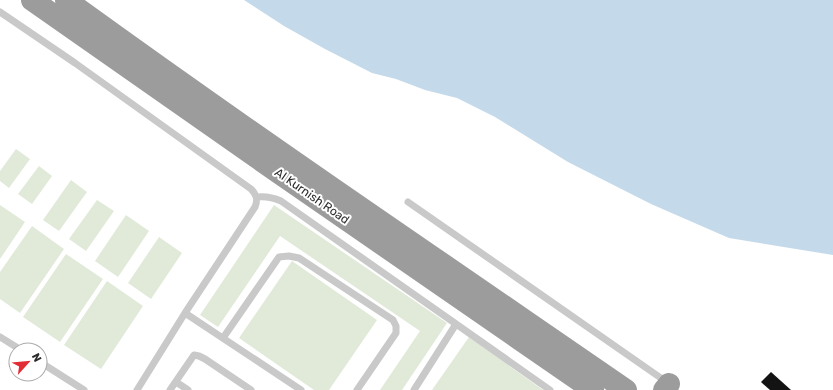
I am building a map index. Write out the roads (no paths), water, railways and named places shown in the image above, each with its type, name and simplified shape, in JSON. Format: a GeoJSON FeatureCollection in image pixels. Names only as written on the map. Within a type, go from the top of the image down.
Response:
{"type":"FeatureCollection","features":[{"type":"Feature","properties":{"kind":"highway","name":"Al Kurnish Road"},"geometry":{"type":"LineString","coordinates":[[32,0],[272,169],[593,390]]}},
{"type":"Feature","properties":{"kind":"highway","name":"Al Kurnish Road"},"geometry":{"type":"LineString","coordinates":[[66,0],[436,260],[561,344],[626,390]]}},
{"type":"Feature","properties":{"kind":"lane"},"geometry":{"type":"LineString","coordinates":[[0,12],[244,184],[254,192],[257,197],[257,202],[254,207],[137,390]]}},
{"type":"Feature","properties":{"kind":"lane"},"geometry":{"type":"LineString","coordinates":[[257,197],[269,196],[281,201],[550,390]]}},
{"type":"Feature","properties":{"kind":"lane"},"geometry":{"type":"LineString","coordinates":[[408,202],[669,387]]}},
{"type":"Feature","properties":{"kind":"lane"},"geometry":{"type":"LineString","coordinates":[[223,338],[279,258],[289,256],[299,258],[393,320],[396,326],[396,333],[357,390]]}},
{"type":"Feature","properties":{"kind":"lane"},"geometry":{"type":"LineString","coordinates":[[185,313],[301,390]]}},
{"type":"Feature","properties":{"kind":"lane"},"geometry":{"type":"LineString","coordinates":[[414,390],[456,324]]}},
{"type":"Feature","properties":{"kind":"lane"},"geometry":{"type":"LineString","coordinates":[[170,390],[194,355],[205,359],[251,390]]}},
{"type":"Feature","properties":{"kind":"lane"},"geometry":{"type":"LineString","coordinates":[[48,367],[84,390]]}},
{"type":"Feature","properties":{"kind":"lane"},"geometry":{"type":"LineString","coordinates":[[176,382],[188,390]]}},
{"type":"Feature","properties":{"kind":"water"},"geometry":{"type":"Polygon","coordinates":[[[244,0],[833,0],[833,255],[729,238],[651,204],[568,162],[495,117],[457,98],[425,90],[396,79],[372,73],[284,26],[244,0]]]}}]}
